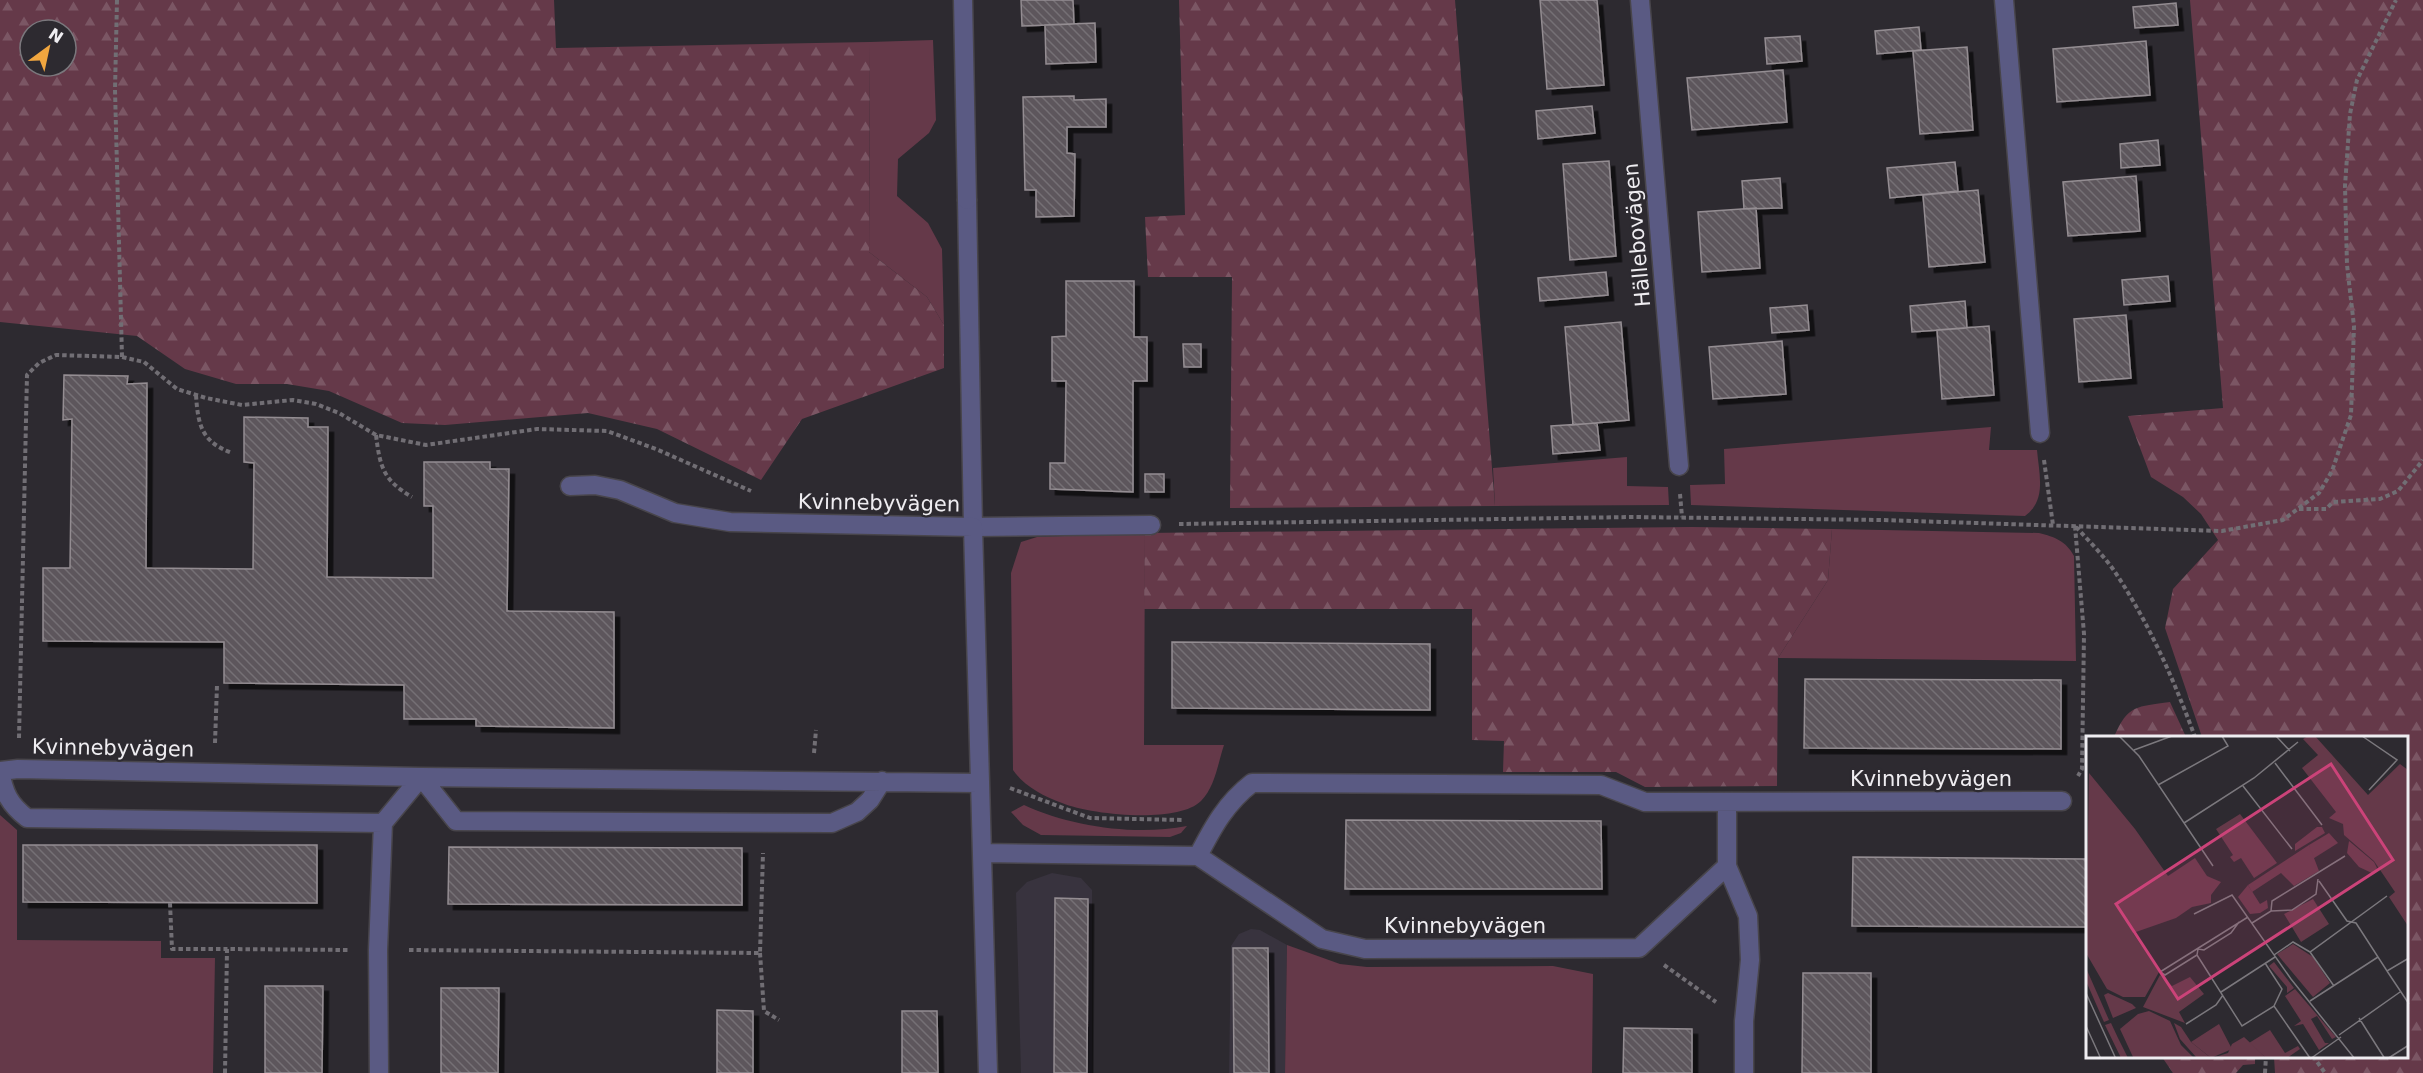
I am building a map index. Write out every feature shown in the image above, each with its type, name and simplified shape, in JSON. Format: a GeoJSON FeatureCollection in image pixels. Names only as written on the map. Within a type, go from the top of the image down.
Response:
{"type":"FeatureCollection","features":[{"type":"Feature","properties":{"kind":"street"},"geometry":{"type":"LineString","coordinates":[[963,0],[973,527],[1151,525]]}},
{"type":"Feature","properties":{"kind":"street","name":"Hällebovägen"},"geometry":{"type":"LineString","coordinates":[[1640,0],[1679,466]]}},
{"type":"Feature","properties":{"kind":"street"},"geometry":{"type":"LineString","coordinates":[[2004,0],[2040,433]]}},
{"type":"Feature","properties":{"kind":"street","name":"Kvinnebyvägen"},"geometry":{"type":"LineString","coordinates":[[570,486],[595,485],[620,490],[675,513],[730,522],[973,527],[987,1073]]}},
{"type":"Feature","properties":{"kind":"street","name":"Kvinnebyvägen"},"geometry":{"type":"LineString","coordinates":[[383,823],[27,818],[13,808],[4,793],[0,771],[18,769],[421,777],[979,783]]}},
{"type":"Feature","properties":{"kind":"street"},"geometry":{"type":"LineString","coordinates":[[378,1073],[378,950],[383,823],[421,777],[456,821],[764,824],[832,823],[857,812],[870,800],[882,781]]}},
{"type":"Feature","properties":{"kind":"street","name":"Kvinnebyvägen"},"geometry":{"type":"LineString","coordinates":[[1640,948],[1365,949],[1322,939],[1198,856],[1217,819],[1233,797],[1252,783],[1601,785],[1645,802],[2062,801]]}},
{"type":"Feature","properties":{"kind":"street"},"geometry":{"type":"LineString","coordinates":[[1727,802],[1727,866],[1748,916],[1750,960],[1744,1021],[1744,1073]]}},
{"type":"Feature","properties":{"kind":"street"},"geometry":{"type":"LineString","coordinates":[[982,853],[1198,856]]}},
{"type":"Feature","properties":{"kind":"street"},"geometry":{"type":"LineString","coordinates":[[1640,948],[1727,866]]}},
{"type":"Feature","properties":{"kind":"path"},"geometry":{"type":"LineString","coordinates":[[117,0],[115,90],[122,357]]}},
{"type":"Feature","properties":{"kind":"path"},"geometry":{"type":"LineString","coordinates":[[1151,525],[1630,517],[2054,525],[2222,531],[2260,526],[2283,520],[2319,493],[2332,471],[2351,415],[2354,326],[2347,265],[2345,186],[2350,114],[2357,80],[2396,0]]}},
{"type":"Feature","properties":{"kind":"path"},"geometry":{"type":"LineString","coordinates":[[18,769],[27,375],[39,363],[56,355],[122,357],[144,362],[177,389],[242,405],[293,400],[316,404],[339,413],[376,435],[426,446],[537,429],[607,431],[656,449],[753,492]]}},
{"type":"Feature","properties":{"kind":"path"},"geometry":{"type":"LineString","coordinates":[[196,395],[198,418],[206,436],[214,447],[232,453]]}},
{"type":"Feature","properties":{"kind":"path"},"geometry":{"type":"LineString","coordinates":[[2040,433],[2054,525]]}},
{"type":"Feature","properties":{"kind":"path"},"geometry":{"type":"LineString","coordinates":[[376,435],[380,463],[394,486],[412,497]]}},
{"type":"Feature","properties":{"kind":"path"},"geometry":{"type":"LineString","coordinates":[[2299,509],[2326,509],[2333,502],[2380,499],[2398,490],[2423,460]]}},
{"type":"Feature","properties":{"kind":"path"},"geometry":{"type":"LineString","coordinates":[[2075,526],[2114,570],[2142,617],[2175,683],[2195,736]]}},
{"type":"Feature","properties":{"kind":"path"},"geometry":{"type":"LineString","coordinates":[[2062,801],[2082,769],[2084,634],[2075,526]]}},
{"type":"Feature","properties":{"kind":"path"},"geometry":{"type":"LineString","coordinates":[[979,783],[1013,789],[1090,818],[1217,819]]}},
{"type":"Feature","properties":{"kind":"path"},"geometry":{"type":"LineString","coordinates":[[764,824],[760,953],[764,1011],[779,1020]]}},
{"type":"Feature","properties":{"kind":"path"},"geometry":{"type":"LineString","coordinates":[[170,903],[172,949],[760,953]]}},
{"type":"Feature","properties":{"kind":"path"},"geometry":{"type":"LineString","coordinates":[[1640,948],[1744,1021]]}},
{"type":"Feature","properties":{"kind":"path"},"geometry":{"type":"LineString","coordinates":[[225,1073],[227,949]]}},
{"type":"Feature","properties":{"kind":"path"},"geometry":{"type":"LineString","coordinates":[[2265,1073],[2266,1058]]}},
{"type":"Feature","properties":{"kind":"path"},"geometry":{"type":"LineString","coordinates":[[2314,1058],[2325,1073]]}},
{"type":"Feature","properties":{"kind":"shaded area"},"geometry":{"type":"Polygon","coordinates":[[[1052,873],[1081,878],[1092,890],[1092,1073],[1021,1073],[1016,893],[1027,882],[1052,873]]]}},
{"type":"Feature","properties":{"kind":"shaded area"},"geometry":{"type":"Polygon","coordinates":[[[1251,929],[1260,930],[1287,945],[1285,1073],[1229,1073],[1231,946],[1239,934],[1251,929]]]}},
{"type":"Feature","properties":{"kind":"green space"},"geometry":{"type":"Polygon","coordinates":[[[0,0],[554,0],[556,48],[870,42],[869,252],[927,297],[944,325],[944,368],[802,419],[761,480],[657,429],[588,413],[445,425],[402,423],[329,391],[287,384],[236,384],[185,369],[137,336],[0,322],[0,0]]]}},
{"type":"Feature","properties":{"kind":"green space"},"geometry":{"type":"Polygon","coordinates":[[[1179,0],[1455,0],[1495,506],[1230,508],[1232,277],[1148,277],[1145,217],[1185,215],[1179,0]]]}},
{"type":"Feature","properties":{"kind":"green space"},"geometry":{"type":"Polygon","coordinates":[[[2190,0],[2423,0],[2423,1073],[2275,1073],[2274,1058],[2408,1058],[2408,736],[2202,736],[2165,628],[2173,589],[2218,540],[2201,514],[2183,497],[2151,477],[2128,416],[2223,408],[2190,0]]]}},
{"type":"Feature","properties":{"kind":"green space"},"geometry":{"type":"Polygon","coordinates":[[[933,40],[936,120],[929,133],[898,159],[897,196],[928,223],[942,249],[944,325],[927,297],[869,252],[870,42],[933,40]]]}},
{"type":"Feature","properties":{"kind":"green space"},"geometry":{"type":"Polygon","coordinates":[[[1991,427],[1989,450],[2037,450],[2039,494],[2032,510],[2025,516],[1691,505],[1690,485],[1725,484],[1724,449],[1991,427]]]}},
{"type":"Feature","properties":{"kind":"green space"},"geometry":{"type":"Polygon","coordinates":[[[1627,457],[1627,486],[1668,487],[1669,505],[1495,506],[1493,468],[1627,457]]]}},
{"type":"Feature","properties":{"kind":"green space"},"geometry":{"type":"Polygon","coordinates":[[[1692,527],[1832,529],[1828,580],[1778,658],[1777,786],[1645,787],[1616,772],[1503,772],[1504,741],[1472,740],[1472,609],[1144,609],[1145,533],[1692,527]]]}},
{"type":"Feature","properties":{"kind":"green space"},"geometry":{"type":"Polygon","coordinates":[[[1832,529],[2039,533],[2059,540],[2074,556],[2076,661],[1778,658],[1828,580],[1832,529]]]}},
{"type":"Feature","properties":{"kind":"green space"},"geometry":{"type":"Polygon","coordinates":[[[1145,533],[1144,745],[1224,745],[1210,789],[1201,801],[1190,808],[1155,815],[1093,811],[1055,800],[1034,790],[1013,770],[1011,573],[1021,542],[1037,537],[1145,533]]]}},
{"type":"Feature","properties":{"kind":"green space"},"geometry":{"type":"Polygon","coordinates":[[[2170,702],[2186,736],[2114,736],[2129,713],[2149,705],[2170,702]]]}},
{"type":"Feature","properties":{"kind":"green space"},"geometry":{"type":"Polygon","coordinates":[[[1024,805],[1063,819],[1104,828],[1147,830],[1187,826],[1181,833],[1170,837],[1041,835],[1023,825],[1011,812],[1024,805]]]}},
{"type":"Feature","properties":{"kind":"green space"},"geometry":{"type":"Polygon","coordinates":[[[0,815],[17,830],[17,940],[161,941],[161,958],[215,958],[213,1073],[0,1073],[0,815]]]}},
{"type":"Feature","properties":{"kind":"green space"},"geometry":{"type":"Polygon","coordinates":[[[1287,945],[1340,964],[1367,967],[1553,966],[1593,974],[1592,1073],[1285,1073],[1287,945]]]}},
{"type":"Feature","properties":{"kind":"green space"},"geometry":{"type":"Polygon","coordinates":[[[2163,1058],[2255,1058],[2255,1064],[2243,1065],[2236,1073],[2173,1073],[2163,1058]]]}},
{"type":"Feature","properties":{"kind":"building"},"geometry":{"type":"Polygon","coordinates":[[[1021,0],[1073,0],[1074,24],[1022,26],[1021,0]]]}},
{"type":"Feature","properties":{"kind":"building"},"geometry":{"type":"Polygon","coordinates":[[[1540,0],[1597,0],[1604,85],[1547,89],[1540,0]]]}},
{"type":"Feature","properties":{"kind":"building"},"geometry":{"type":"Polygon","coordinates":[[[2176,3],[2178,25],[2135,28],[2133,7],[2176,3]]]}},
{"type":"Feature","properties":{"kind":"building"},"geometry":{"type":"Polygon","coordinates":[[[1095,23],[1096,62],[1046,64],[1045,25],[1095,23]]]}},
{"type":"Feature","properties":{"kind":"building"},"geometry":{"type":"Polygon","coordinates":[[[1919,27],[1921,50],[1877,54],[1875,31],[1919,27]]]}},
{"type":"Feature","properties":{"kind":"building"},"geometry":{"type":"Polygon","coordinates":[[[1800,36],[1802,61],[1767,64],[1765,38],[1800,36]]]}},
{"type":"Feature","properties":{"kind":"building"},"geometry":{"type":"Polygon","coordinates":[[[2146,41],[2150,95],[2057,102],[2053,49],[2146,41]]]}},
{"type":"Feature","properties":{"kind":"building"},"geometry":{"type":"Polygon","coordinates":[[[1967,47],[1973,130],[1920,134],[1913,51],[1967,47]]]}},
{"type":"Feature","properties":{"kind":"building"},"geometry":{"type":"Polygon","coordinates":[[[1783,70],[1787,122],[1692,130],[1687,78],[1783,70]]]}},
{"type":"Feature","properties":{"kind":"building"},"geometry":{"type":"Polygon","coordinates":[[[1074,96],[1074,100],[1106,99],[1106,127],[1067,127],[1067,153],[1075,154],[1074,216],[1036,217],[1036,190],[1025,190],[1023,97],[1074,96]]]}},
{"type":"Feature","properties":{"kind":"building"},"geometry":{"type":"Polygon","coordinates":[[[1592,106],[1595,133],[1538,139],[1536,111],[1592,106]]]}},
{"type":"Feature","properties":{"kind":"building"},"geometry":{"type":"Polygon","coordinates":[[[2158,140],[2160,165],[2121,168],[2120,144],[2158,140]]]}},
{"type":"Feature","properties":{"kind":"building"},"geometry":{"type":"Polygon","coordinates":[[[1609,161],[1616,256],[1570,260],[1563,164],[1609,161]]]}},
{"type":"Feature","properties":{"kind":"building"},"geometry":{"type":"Polygon","coordinates":[[[1955,162],[1958,191],[1890,198],[1887,168],[1955,162]]]}},
{"type":"Feature","properties":{"kind":"building"},"geometry":{"type":"Polygon","coordinates":[[[2136,176],[2140,231],[2068,236],[2063,182],[2136,176]]]}},
{"type":"Feature","properties":{"kind":"building"},"geometry":{"type":"Polygon","coordinates":[[[1780,178],[1782,208],[1744,209],[1742,181],[1780,178]]]}},
{"type":"Feature","properties":{"kind":"building"},"geometry":{"type":"Polygon","coordinates":[[[1978,190],[1985,262],[1929,267],[1923,195],[1978,190]]]}},
{"type":"Feature","properties":{"kind":"building"},"geometry":{"type":"Polygon","coordinates":[[[1756,208],[1760,268],[1702,272],[1698,212],[1756,208]]]}},
{"type":"Feature","properties":{"kind":"building"},"geometry":{"type":"Polygon","coordinates":[[[1606,272],[1608,295],[1540,301],[1538,278],[1606,272]]]}},
{"type":"Feature","properties":{"kind":"building"},"geometry":{"type":"Polygon","coordinates":[[[2168,276],[2170,301],[2124,305],[2122,280],[2168,276]]]}},
{"type":"Feature","properties":{"kind":"building"},"geometry":{"type":"Polygon","coordinates":[[[1066,281],[1134,281],[1134,337],[1147,337],[1147,381],[1133,381],[1133,492],[1050,489],[1050,463],[1065,463],[1066,381],[1052,381],[1052,337],[1066,336],[1066,281]]]}},
{"type":"Feature","properties":{"kind":"building"},"geometry":{"type":"Polygon","coordinates":[[[1965,301],[1967,328],[1912,332],[1910,306],[1965,301]]]}},
{"type":"Feature","properties":{"kind":"building"},"geometry":{"type":"Polygon","coordinates":[[[1807,305],[1809,330],[1772,333],[1770,308],[1807,305]]]}},
{"type":"Feature","properties":{"kind":"building"},"geometry":{"type":"Polygon","coordinates":[[[2126,315],[2131,378],[2079,382],[2074,319],[2126,315]]]}},
{"type":"Feature","properties":{"kind":"building"},"geometry":{"type":"Polygon","coordinates":[[[1621,322],[1629,420],[1573,425],[1565,327],[1621,322]]]}},
{"type":"Feature","properties":{"kind":"building"},"geometry":{"type":"Polygon","coordinates":[[[1989,326],[1994,395],[1942,399],[1937,330],[1989,326]]]}},
{"type":"Feature","properties":{"kind":"building"},"geometry":{"type":"Polygon","coordinates":[[[1782,341],[1786,394],[1713,399],[1709,347],[1782,341]]]}},
{"type":"Feature","properties":{"kind":"building"},"geometry":{"type":"Polygon","coordinates":[[[1183,344],[1201,344],[1201,367],[1184,367],[1183,344]]]}},
{"type":"Feature","properties":{"kind":"building"},"geometry":{"type":"Polygon","coordinates":[[[64,375],[128,376],[127,384],[147,383],[146,568],[253,569],[254,463],[244,462],[244,417],[308,418],[308,427],[328,427],[327,577],[433,578],[433,506],[424,506],[424,462],[490,462],[490,469],[509,469],[507,611],[614,612],[614,728],[476,726],[476,719],[404,719],[404,685],[224,683],[224,642],[43,641],[43,568],[70,568],[72,419],[63,420],[64,375]]]}},
{"type":"Feature","properties":{"kind":"building"},"geometry":{"type":"Polygon","coordinates":[[[1597,423],[1600,450],[1553,454],[1551,426],[1597,423]]]}},
{"type":"Feature","properties":{"kind":"building"},"geometry":{"type":"Polygon","coordinates":[[[1145,474],[1164,474],[1164,492],[1145,492],[1145,474]]]}},
{"type":"Feature","properties":{"kind":"building"},"geometry":{"type":"Polygon","coordinates":[[[1172,642],[1430,644],[1430,710],[1172,708],[1172,642]]]}},
{"type":"Feature","properties":{"kind":"building"},"geometry":{"type":"Polygon","coordinates":[[[1805,679],[2061,680],[2061,749],[1804,748],[1805,679]]]}},
{"type":"Feature","properties":{"kind":"building"},"geometry":{"type":"Polygon","coordinates":[[[1346,820],[1601,821],[1602,889],[1345,889],[1346,820]]]}},
{"type":"Feature","properties":{"kind":"building"},"geometry":{"type":"Polygon","coordinates":[[[23,845],[317,845],[317,903],[23,902],[23,845]]]}},
{"type":"Feature","properties":{"kind":"building"},"geometry":{"type":"Polygon","coordinates":[[[449,847],[742,848],[742,905],[448,904],[449,847]]]}},
{"type":"Feature","properties":{"kind":"building"},"geometry":{"type":"Polygon","coordinates":[[[1853,857],[2086,859],[2086,927],[1852,926],[1853,857]]]}},
{"type":"Feature","properties":{"kind":"building"},"geometry":{"type":"Polygon","coordinates":[[[1055,898],[1088,899],[1087,1073],[1054,1073],[1055,898]]]}},
{"type":"Feature","properties":{"kind":"building"},"geometry":{"type":"Polygon","coordinates":[[[1233,948],[1268,948],[1269,1073],[1234,1073],[1233,948]]]}},
{"type":"Feature","properties":{"kind":"building"},"geometry":{"type":"Polygon","coordinates":[[[1803,973],[1871,973],[1871,1073],[1802,1073],[1803,973]]]}},
{"type":"Feature","properties":{"kind":"building"},"geometry":{"type":"Polygon","coordinates":[[[265,986],[323,986],[322,1073],[265,1073],[265,986]]]}},
{"type":"Feature","properties":{"kind":"building"},"geometry":{"type":"Polygon","coordinates":[[[441,988],[499,988],[498,1073],[441,1073],[441,988]]]}},
{"type":"Feature","properties":{"kind":"building"},"geometry":{"type":"Polygon","coordinates":[[[717,1010],[753,1011],[753,1073],[717,1073],[717,1010]]]}},
{"type":"Feature","properties":{"kind":"building"},"geometry":{"type":"Polygon","coordinates":[[[902,1011],[937,1011],[938,1073],[902,1073],[902,1011]]]}},
{"type":"Feature","properties":{"kind":"building"},"geometry":{"type":"Polygon","coordinates":[[[1624,1028],[1692,1029],[1692,1073],[1623,1073],[1624,1028]]]}}]}
